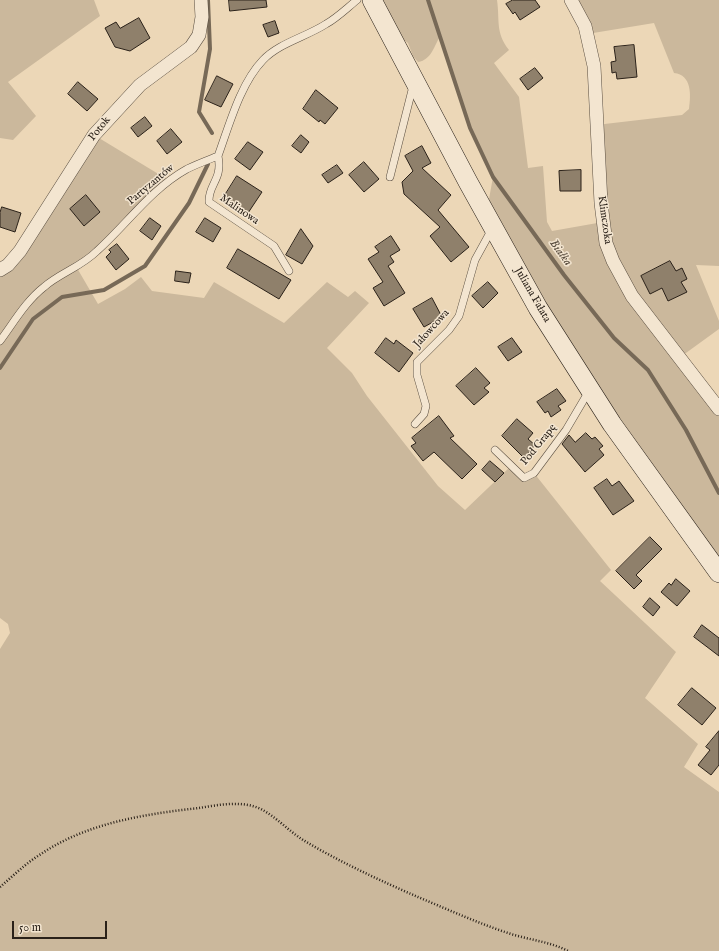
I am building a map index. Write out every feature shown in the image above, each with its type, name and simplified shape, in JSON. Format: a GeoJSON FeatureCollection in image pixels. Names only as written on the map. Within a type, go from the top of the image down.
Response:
{"type":"FeatureCollection","features":[{"type":"Feature","properties":{"kind":"street","name":"Potok"},"geometry":{"type":"LineString","coordinates":[[0,270],[8,265],[20,251],[94,135],[140,85],[191,47],[199,35],[202,17],[201,0]]}},
{"type":"Feature","properties":{"kind":"street","name":"Juliana Fałata"},"geometry":{"type":"LineString","coordinates":[[372,0],[414,81],[538,308],[590,390],[719,574]]}},
{"type":"Feature","properties":{"kind":"street","name":"Klimczoka"},"geometry":{"type":"LineString","coordinates":[[571,0],[585,26],[594,66],[601,202],[606,243],[613,261],[632,296],[719,409]]}},
{"type":"Feature","properties":{"kind":"lane"},"geometry":{"type":"LineString","coordinates":[[218,156],[242,93],[252,73],[263,59],[277,49],[326,24],[357,0]]}},
{"type":"Feature","properties":{"kind":"lane"},"geometry":{"type":"LineString","coordinates":[[390,177],[414,81]]}},
{"type":"Feature","properties":{"kind":"lane","name":"Malinowa"},"geometry":{"type":"LineString","coordinates":[[218,156],[220,166],[218,177],[209,195],[209,202],[274,246],[289,271]]}},
{"type":"Feature","properties":{"kind":"lane","name":"Partyzantów"},"geometry":{"type":"LineString","coordinates":[[0,341],[31,298],[45,285],[76,268],[96,252],[140,206],[162,187],[187,169],[218,156]]}},
{"type":"Feature","properties":{"kind":"lane","name":"Jałowcowa"},"geometry":{"type":"LineString","coordinates":[[415,424],[424,414],[426,406],[416,375],[417,362],[449,330],[459,316],[475,260],[493,227]]}},
{"type":"Feature","properties":{"kind":"lane","name":"Pod Grapę"},"geometry":{"type":"LineString","coordinates":[[495,450],[524,478],[534,473],[566,430],[590,390]]}},
{"type":"Feature","properties":{"kind":"path"},"geometry":{"type":"LineString","coordinates":[[0,887],[41,854],[67,839],[97,828],[126,819],[161,812],[227,804],[246,805],[260,809],[286,829],[319,850],[417,897],[510,934],[559,946],[568,951]]}},
{"type":"Feature","properties":{"kind":"shaded area"},"geometry":{"type":"Polygon","coordinates":[[[0,0],[94,0],[100,16],[8,82],[36,116],[13,140],[0,138],[0,0]]]}},
{"type":"Feature","properties":{"kind":"shaded area"},"geometry":{"type":"Polygon","coordinates":[[[372,0],[497,0],[500,32],[509,50],[494,63],[519,97],[528,168],[543,166],[547,222],[552,231],[603,222],[596,125],[682,115],[689,109],[690,104],[689,86],[684,78],[674,73],[654,23],[587,34],[571,0],[719,0],[719,266],[696,265],[719,321],[719,329],[679,358],[719,409],[719,557],[588,373],[491,211],[489,199],[493,177],[470,128],[441,35],[430,55],[423,61],[418,62],[413,56],[408,43],[398,36],[372,0]]]}},
{"type":"Feature","properties":{"kind":"shaded area"},"geometry":{"type":"Polygon","coordinates":[[[94,135],[170,181],[77,268],[98,304],[125,289],[141,277],[152,291],[204,298],[214,282],[284,323],[327,282],[348,297],[355,291],[369,303],[327,348],[352,373],[367,396],[438,486],[465,510],[511,466],[524,478],[534,473],[611,570],[600,581],[676,652],[645,698],[698,744],[684,767],[719,792],[719,951],[0,951],[0,649],[10,633],[8,624],[0,618],[0,270],[94,135]]]}},
{"type":"Feature","properties":{"kind":"building"},"geometry":{"type":"Polygon","coordinates":[[[229,0],[266,0],[267,7],[230,11],[229,0]]]}},
{"type":"Feature","properties":{"kind":"building"},"geometry":{"type":"Polygon","coordinates":[[[513,0],[535,0],[540,7],[520,20],[515,12],[513,14],[506,4],[513,0]]]}},
{"type":"Feature","properties":{"kind":"building"},"geometry":{"type":"Polygon","coordinates":[[[139,18],[150,38],[130,51],[115,47],[105,28],[116,22],[120,28],[139,18]]]}},
{"type":"Feature","properties":{"kind":"building"},"geometry":{"type":"Polygon","coordinates":[[[275,21],[279,33],[268,37],[263,25],[275,21]]]}},
{"type":"Feature","properties":{"kind":"building"},"geometry":{"type":"Polygon","coordinates":[[[634,45],[637,77],[617,79],[616,72],[612,73],[611,62],[616,61],[614,47],[634,45]]]}},
{"type":"Feature","properties":{"kind":"building"},"geometry":{"type":"Polygon","coordinates":[[[535,68],[543,78],[528,90],[520,79],[535,68]]]}},
{"type":"Feature","properties":{"kind":"building"},"geometry":{"type":"Polygon","coordinates":[[[217,76],[233,84],[221,107],[205,100],[217,76]]]}},
{"type":"Feature","properties":{"kind":"building"},"geometry":{"type":"Polygon","coordinates":[[[78,82],[98,99],[87,111],[68,94],[78,82]]]}},
{"type":"Feature","properties":{"kind":"building"},"geometry":{"type":"Polygon","coordinates":[[[316,90],[338,108],[325,124],[320,120],[319,122],[303,109],[316,90]]]}},
{"type":"Feature","properties":{"kind":"building"},"geometry":{"type":"Polygon","coordinates":[[[145,117],[152,126],[138,137],[131,128],[145,117]]]}},
{"type":"Feature","properties":{"kind":"building"},"geometry":{"type":"Polygon","coordinates":[[[171,129],[182,142],[167,154],[157,141],[171,129]]]}},
{"type":"Feature","properties":{"kind":"building"},"geometry":{"type":"Polygon","coordinates":[[[301,135],[309,142],[301,153],[292,146],[301,135]]]}},
{"type":"Feature","properties":{"kind":"building"},"geometry":{"type":"Polygon","coordinates":[[[248,142],[263,152],[250,170],[235,159],[248,142]]]}},
{"type":"Feature","properties":{"kind":"building"},"geometry":{"type":"Polygon","coordinates":[[[422,146],[431,163],[422,168],[451,195],[438,210],[469,247],[451,262],[430,236],[440,227],[404,194],[402,182],[413,171],[405,156],[422,146]]]}},
{"type":"Feature","properties":{"kind":"building"},"geometry":{"type":"Polygon","coordinates":[[[364,162],[379,179],[364,192],[349,175],[364,162]]]}},
{"type":"Feature","properties":{"kind":"building"},"geometry":{"type":"Polygon","coordinates":[[[337,165],[343,173],[328,183],[322,175],[337,165]]]}},
{"type":"Feature","properties":{"kind":"building"},"geometry":{"type":"Polygon","coordinates":[[[581,170],[581,191],[560,191],[559,171],[581,170]]]}},
{"type":"Feature","properties":{"kind":"building"},"geometry":{"type":"Polygon","coordinates":[[[237,176],[262,192],[246,216],[222,200],[237,176]]]}},
{"type":"Feature","properties":{"kind":"building"},"geometry":{"type":"Polygon","coordinates":[[[86,195],[100,212],[84,226],[70,209],[86,195]]]}},
{"type":"Feature","properties":{"kind":"building"},"geometry":{"type":"Polygon","coordinates":[[[2,207],[21,213],[15,232],[0,227],[0,213],[2,207]]]}},
{"type":"Feature","properties":{"kind":"building"},"geometry":{"type":"Polygon","coordinates":[[[150,218],[161,226],[152,240],[140,231],[150,218]]]}},
{"type":"Feature","properties":{"kind":"building"},"geometry":{"type":"Polygon","coordinates":[[[205,218],[221,228],[213,242],[196,232],[205,218]]]}},
{"type":"Feature","properties":{"kind":"building"},"geometry":{"type":"Polygon","coordinates":[[[301,229],[313,246],[302,264],[286,255],[301,229]]]}},
{"type":"Feature","properties":{"kind":"building"},"geometry":{"type":"Polygon","coordinates":[[[391,236],[400,250],[390,256],[394,262],[388,266],[405,293],[384,306],[373,288],[383,282],[368,259],[379,252],[375,247],[391,236]]]}},
{"type":"Feature","properties":{"kind":"building"},"geometry":{"type":"Polygon","coordinates":[[[117,244],[129,259],[116,270],[106,257],[111,252],[109,250],[117,244]]]}},
{"type":"Feature","properties":{"kind":"building"},"geometry":{"type":"Polygon","coordinates":[[[238,249],[291,280],[279,299],[227,268],[238,249]]]}},
{"type":"Feature","properties":{"kind":"building"},"geometry":{"type":"Polygon","coordinates":[[[670,261],[676,271],[682,268],[687,279],[681,282],[687,292],[668,301],[662,288],[650,294],[641,276],[670,261]]]}},
{"type":"Feature","properties":{"kind":"building"},"geometry":{"type":"Polygon","coordinates":[[[176,271],[191,273],[189,283],[175,281],[176,271]]]}},
{"type":"Feature","properties":{"kind":"building"},"geometry":{"type":"Polygon","coordinates":[[[488,282],[498,293],[483,308],[472,296],[488,282]]]}},
{"type":"Feature","properties":{"kind":"building"},"geometry":{"type":"Polygon","coordinates":[[[432,298],[442,317],[424,327],[413,309],[432,298]]]}},
{"type":"Feature","properties":{"kind":"building"},"geometry":{"type":"Polygon","coordinates":[[[386,338],[394,344],[396,340],[413,353],[399,372],[375,353],[386,338]]]}},
{"type":"Feature","properties":{"kind":"building"},"geometry":{"type":"Polygon","coordinates":[[[512,338],[522,352],[508,361],[498,347],[512,338]]]}},
{"type":"Feature","properties":{"kind":"building"},"geometry":{"type":"Polygon","coordinates":[[[476,368],[490,383],[484,388],[489,392],[474,405],[456,386],[476,368]]]}},
{"type":"Feature","properties":{"kind":"building"},"geometry":{"type":"Polygon","coordinates":[[[557,389],[566,401],[558,406],[561,410],[551,417],[548,411],[545,413],[537,402],[557,389]]]}},
{"type":"Feature","properties":{"kind":"building"},"geometry":{"type":"Polygon","coordinates":[[[439,416],[454,436],[450,438],[477,464],[462,479],[434,452],[423,461],[411,446],[416,443],[412,438],[439,416]]]}},
{"type":"Feature","properties":{"kind":"building"},"geometry":{"type":"Polygon","coordinates":[[[517,419],[533,433],[528,439],[535,445],[524,458],[502,436],[517,419]]]}},
{"type":"Feature","properties":{"kind":"building"},"geometry":{"type":"Polygon","coordinates":[[[586,433],[592,439],[595,437],[603,446],[599,449],[604,455],[585,472],[562,444],[569,435],[575,442],[586,433]]]}},
{"type":"Feature","properties":{"kind":"building"},"geometry":{"type":"Polygon","coordinates":[[[490,461],[504,473],[495,482],[482,470],[490,461]]]}},
{"type":"Feature","properties":{"kind":"building"},"geometry":{"type":"Polygon","coordinates":[[[607,479],[612,486],[619,481],[634,501],[613,515],[594,488],[607,479]]]}},
{"type":"Feature","properties":{"kind":"building"},"geometry":{"type":"Polygon","coordinates":[[[650,537],[662,549],[636,575],[642,581],[634,589],[616,571],[650,537]]]}},
{"type":"Feature","properties":{"kind":"building"},"geometry":{"type":"Polygon","coordinates":[[[676,579],[690,591],[677,606],[661,592],[669,583],[671,585],[676,579]]]}},
{"type":"Feature","properties":{"kind":"building"},"geometry":{"type":"Polygon","coordinates":[[[650,598],[660,607],[653,616],[643,607],[650,598]]]}},
{"type":"Feature","properties":{"kind":"building"},"geometry":{"type":"Polygon","coordinates":[[[702,625],[719,638],[719,656],[694,637],[702,625]]]}},
{"type":"Feature","properties":{"kind":"building"},"geometry":{"type":"Polygon","coordinates":[[[692,688],[716,708],[702,725],[678,705],[692,688]]]}},
{"type":"Feature","properties":{"kind":"building"},"geometry":{"type":"Polygon","coordinates":[[[719,731],[719,765],[711,775],[698,765],[710,750],[706,747],[719,731]]]}},
{"type":"Feature","properties":{"kind":"waterway"},"geometry":{"type":"LineString","coordinates":[[208,0],[210,49],[199,112],[212,133]]}},
{"type":"Feature","properties":{"kind":"waterway","name":"Białka"},"geometry":{"type":"LineString","coordinates":[[428,0],[470,128],[493,177],[564,275],[614,338],[648,370],[686,430],[719,493]]}},
{"type":"Feature","properties":{"kind":"waterway"},"geometry":{"type":"LineString","coordinates":[[0,368],[33,319],[62,297],[104,290],[145,266],[189,203],[208,164]]}}]}
